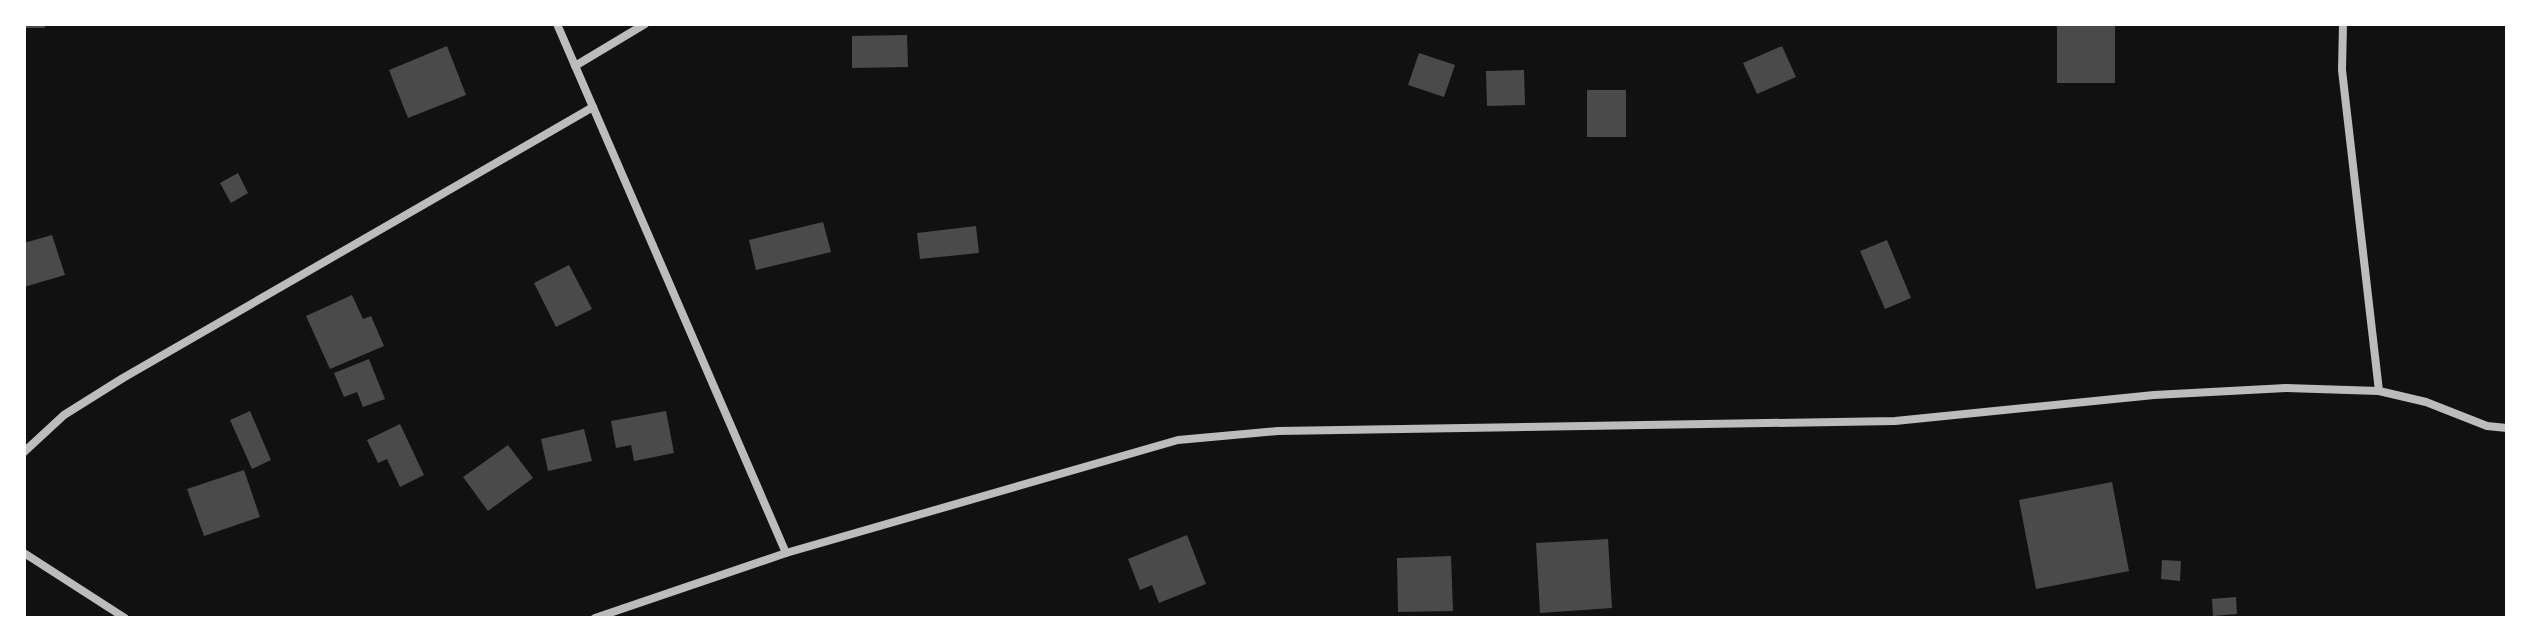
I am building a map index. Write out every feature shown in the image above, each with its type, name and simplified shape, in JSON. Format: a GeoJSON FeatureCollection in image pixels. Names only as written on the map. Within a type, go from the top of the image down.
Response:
{"type":"FeatureCollection","features":[{"type":"Feature","properties":{"kind":"street"},"geometry":{"type":"LineString","coordinates":[[557,24],[786,553]]}},
{"type":"Feature","properties":{"kind":"street"},"geometry":{"type":"LineString","coordinates":[[575,66],[645,24]]}},
{"type":"Feature","properties":{"kind":"street"},"geometry":{"type":"LineString","coordinates":[[2343,24],[2342,70],[2379,391]]}},
{"type":"Feature","properties":{"kind":"street"},"geometry":{"type":"LineString","coordinates":[[24,452],[64,415],[123,378],[593,107]]}},
{"type":"Feature","properties":{"kind":"street"},"geometry":{"type":"LineString","coordinates":[[595,618],[786,553],[1178,440],[1278,431],[1895,421],[2154,395],[2286,388],[2379,391],[2426,402],[2487,426],[2507,428]]}},
{"type":"Feature","properties":{"kind":"street"},"geometry":{"type":"LineString","coordinates":[[24,553],[125,618]]}},
{"type":"Feature","properties":{"kind":"building"},"geometry":{"type":"Polygon","coordinates":[[[26,24],[45,24],[45,28],[26,28],[26,24]]]}},
{"type":"Feature","properties":{"kind":"building"},"geometry":{"type":"Polygon","coordinates":[[[2057,24],[2115,24],[2115,83],[2057,83],[2057,24]]]}},
{"type":"Feature","properties":{"kind":"building"},"geometry":{"type":"Polygon","coordinates":[[[907,35],[908,67],[852,68],[852,36],[907,35]]]}},
{"type":"Feature","properties":{"kind":"building"},"geometry":{"type":"Polygon","coordinates":[[[447,46],[466,95],[408,118],[389,70],[447,46]]]}},
{"type":"Feature","properties":{"kind":"building"},"geometry":{"type":"Polygon","coordinates":[[[1782,46],[1796,77],[1757,94],[1743,63],[1782,46]]]}},
{"type":"Feature","properties":{"kind":"building"},"geometry":{"type":"Polygon","coordinates":[[[1419,53],[1455,65],[1444,97],[1408,85],[1419,53]]]}},
{"type":"Feature","properties":{"kind":"building"},"geometry":{"type":"Polygon","coordinates":[[[1524,70],[1525,105],[1487,106],[1486,71],[1524,70]]]}},
{"type":"Feature","properties":{"kind":"building"},"geometry":{"type":"Polygon","coordinates":[[[1587,90],[1626,90],[1626,137],[1587,137],[1587,90]]]}},
{"type":"Feature","properties":{"kind":"building"},"geometry":{"type":"Polygon","coordinates":[[[238,173],[248,193],[231,203],[220,183],[238,173]]]}},
{"type":"Feature","properties":{"kind":"building"},"geometry":{"type":"Polygon","coordinates":[[[823,222],[831,252],[756,270],[749,240],[823,222]]]}},
{"type":"Feature","properties":{"kind":"building"},"geometry":{"type":"Polygon","coordinates":[[[976,226],[979,253],[920,259],[917,233],[976,226]]]}},
{"type":"Feature","properties":{"kind":"building"},"geometry":{"type":"Polygon","coordinates":[[[52,235],[65,275],[24,287],[24,243],[52,235]]]}},
{"type":"Feature","properties":{"kind":"building"},"geometry":{"type":"Polygon","coordinates":[[[1887,240],[1911,298],[1885,309],[1860,251],[1887,240]]]}},
{"type":"Feature","properties":{"kind":"building"},"geometry":{"type":"Polygon","coordinates":[[[569,265],[592,309],[556,327],[534,283],[569,265]]]}},
{"type":"Feature","properties":{"kind":"building"},"geometry":{"type":"Polygon","coordinates":[[[352,295],[363,319],[371,316],[384,346],[330,369],[306,316],[352,295]]]}},
{"type":"Feature","properties":{"kind":"building"},"geometry":{"type":"Polygon","coordinates":[[[369,359],[385,399],[363,407],[357,392],[344,397],[334,373],[369,359]]]}},
{"type":"Feature","properties":{"kind":"building"},"geometry":{"type":"Polygon","coordinates":[[[250,411],[271,460],[252,469],[230,420],[250,411]]]}},
{"type":"Feature","properties":{"kind":"building"},"geometry":{"type":"Polygon","coordinates":[[[666,411],[674,453],[634,461],[631,445],[616,448],[611,421],[666,411]]]}},
{"type":"Feature","properties":{"kind":"building"},"geometry":{"type":"Polygon","coordinates":[[[400,424],[424,475],[400,487],[387,459],[378,463],[367,440],[400,424]]]}},
{"type":"Feature","properties":{"kind":"building"},"geometry":{"type":"Polygon","coordinates":[[[584,429],[592,461],[548,471],[541,439],[584,429]]]}},
{"type":"Feature","properties":{"kind":"building"},"geometry":{"type":"Polygon","coordinates":[[[508,445],[533,478],[488,511],[463,477],[508,445]]]}},
{"type":"Feature","properties":{"kind":"building"},"geometry":{"type":"Polygon","coordinates":[[[244,470],[260,517],[204,536],[187,489],[244,470]]]}},
{"type":"Feature","properties":{"kind":"building"},"geometry":{"type":"Polygon","coordinates":[[[2112,482],[2129,571],[2036,589],[2019,500],[2112,482]]]}},
{"type":"Feature","properties":{"kind":"building"},"geometry":{"type":"Polygon","coordinates":[[[1187,535],[1206,584],[1159,603],[1152,585],[1140,590],[1128,559],[1187,535]]]}},
{"type":"Feature","properties":{"kind":"building"},"geometry":{"type":"Polygon","coordinates":[[[1608,539],[1612,608],[1540,613],[1536,543],[1608,539]]]}},
{"type":"Feature","properties":{"kind":"building"},"geometry":{"type":"Polygon","coordinates":[[[1451,556],[1453,611],[1398,612],[1397,558],[1451,556]]]}},
{"type":"Feature","properties":{"kind":"building"},"geometry":{"type":"Polygon","coordinates":[[[2162,560],[2181,561],[2180,581],[2161,579],[2162,560]]]}},
{"type":"Feature","properties":{"kind":"building"},"geometry":{"type":"Polygon","coordinates":[[[2236,597],[2237,614],[2213,616],[2212,599],[2236,597]]]}}]}
